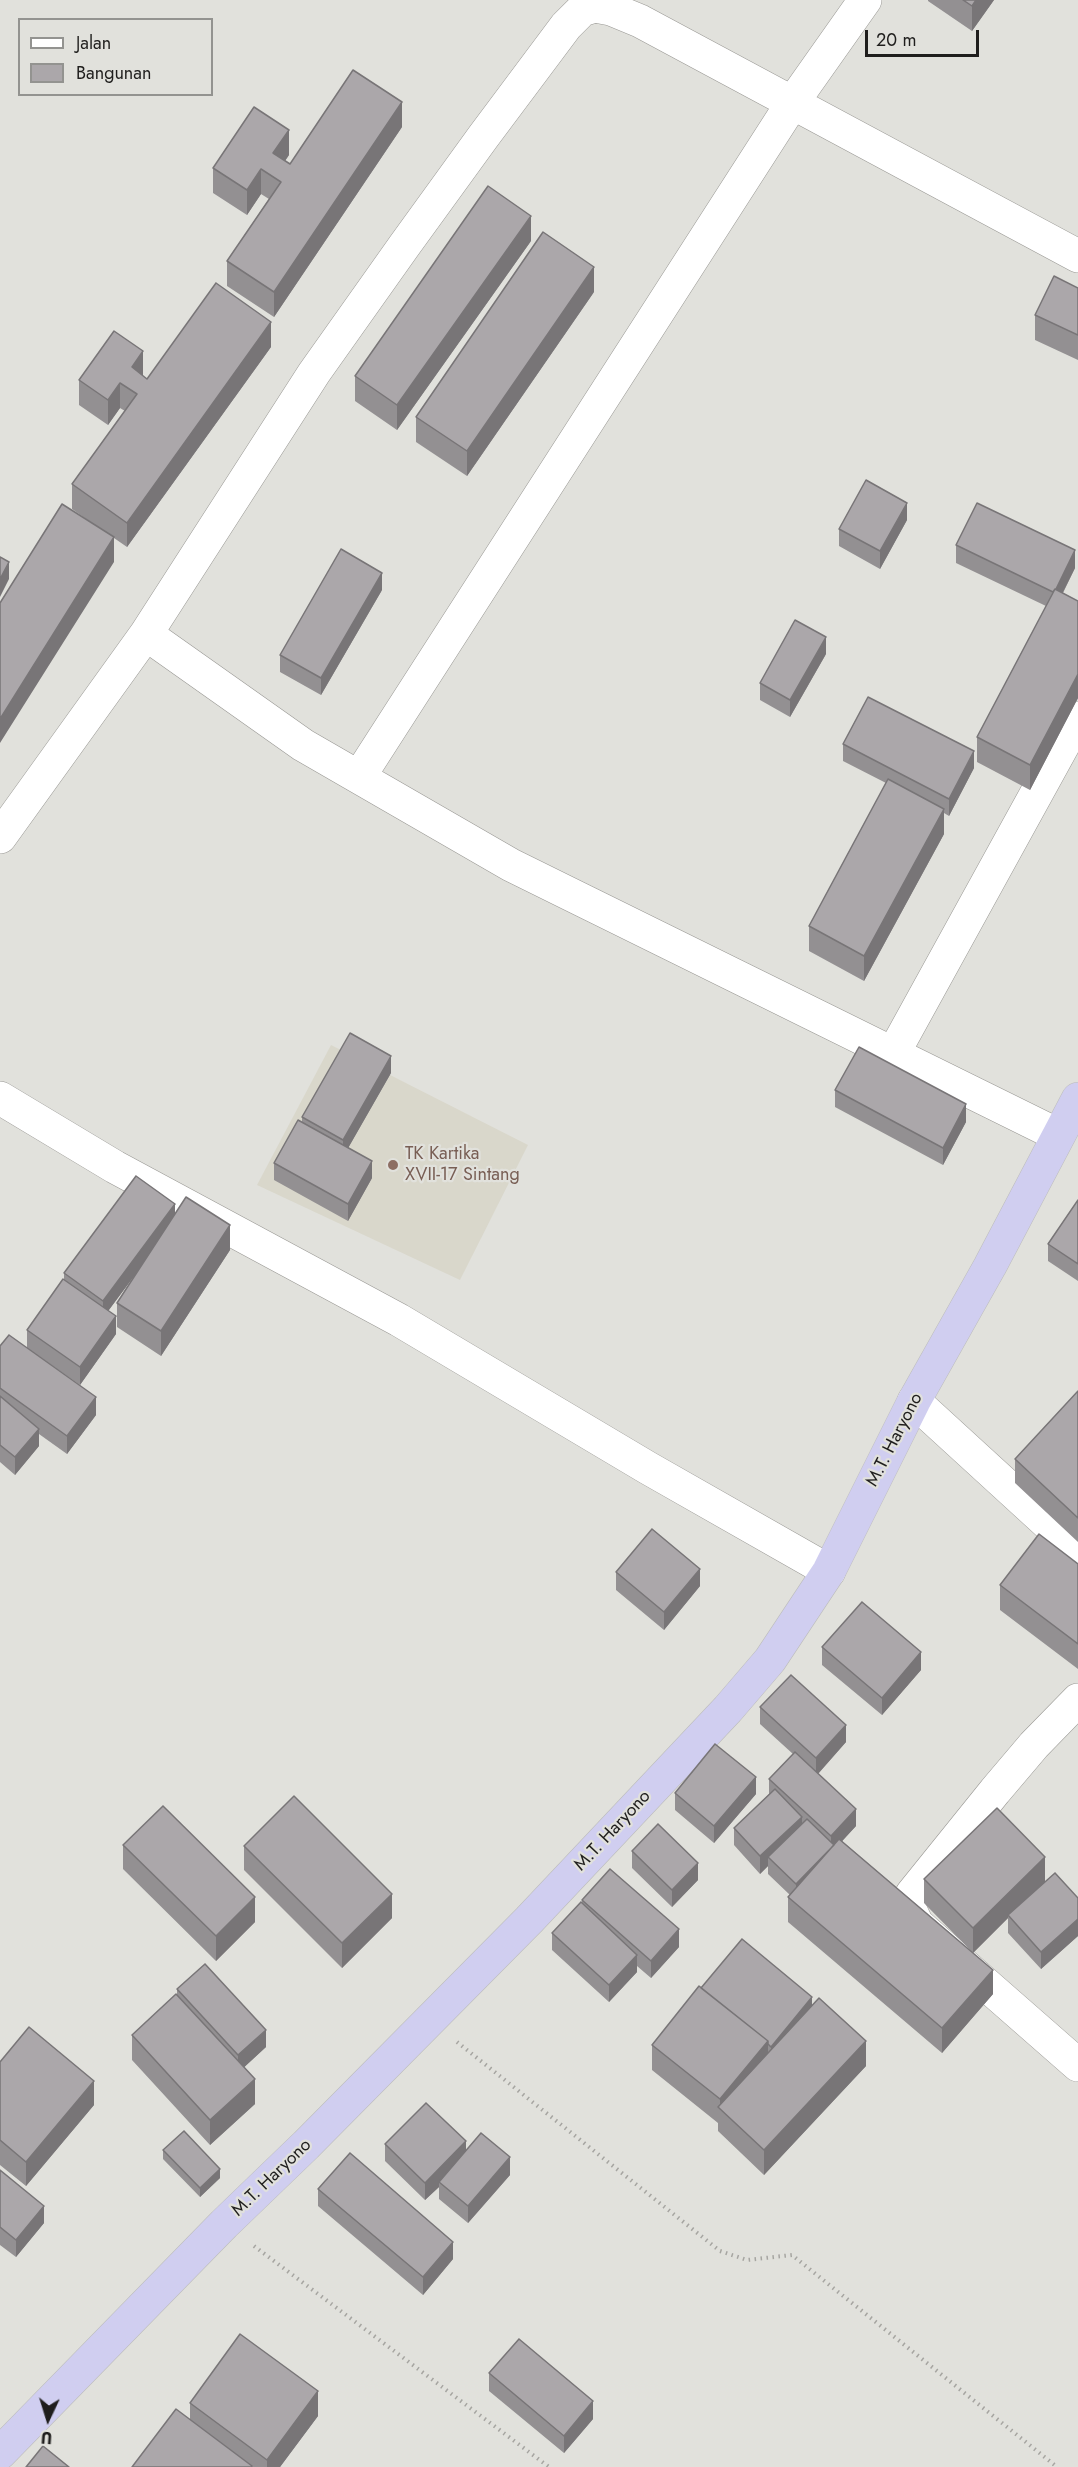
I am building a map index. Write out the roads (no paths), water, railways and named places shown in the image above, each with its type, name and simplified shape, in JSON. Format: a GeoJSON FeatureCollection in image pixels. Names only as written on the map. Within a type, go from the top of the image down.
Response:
{"type":"FeatureCollection","features":[{"type":"Feature","properties":{"kind":"highway","name":"M.T. Haryono"},"geometry":{"type":"LineString","coordinates":[[0,2453],[224,2224],[529,1920],[728,1709],[770,1660],[830,1571],[914,1401],[990,1266],[1078,1099]]}},
{"type":"Feature","properties":{"kind":"street"},"geometry":{"type":"LineString","coordinates":[[359,777],[793,102],[865,0]]}},
{"type":"Feature","properties":{"kind":"street"},"geometry":{"type":"LineString","coordinates":[[0,837],[146,634],[346,328],[490,128],[566,27],[582,10],[595,6],[611,9],[640,21],[1078,256]]}},
{"type":"Feature","properties":{"kind":"street"},"geometry":{"type":"LineString","coordinates":[[146,634],[303,745],[511,865],[1058,1134]]}},
{"type":"Feature","properties":{"kind":"street"},"geometry":{"type":"LineString","coordinates":[[894,1054],[1078,718]]}},
{"type":"Feature","properties":{"kind":"street"},"geometry":{"type":"LineString","coordinates":[[0,1098],[115,1167],[399,1320],[638,1462],[830,1571]]}},
{"type":"Feature","properties":{"kind":"street"},"geometry":{"type":"LineString","coordinates":[[914,1401],[1078,1551]]}},
{"type":"Feature","properties":{"kind":"street"},"geometry":{"type":"LineString","coordinates":[[1078,1700],[995,1791],[912,1894],[908,1905],[917,1924],[1078,2065]]}},
{"type":"Feature","properties":{"kind":"place","name":"TK Kartika XVII-17 Sintang"},"geometry":{"type":"Point","coordinates":[393,1165]}}]}
